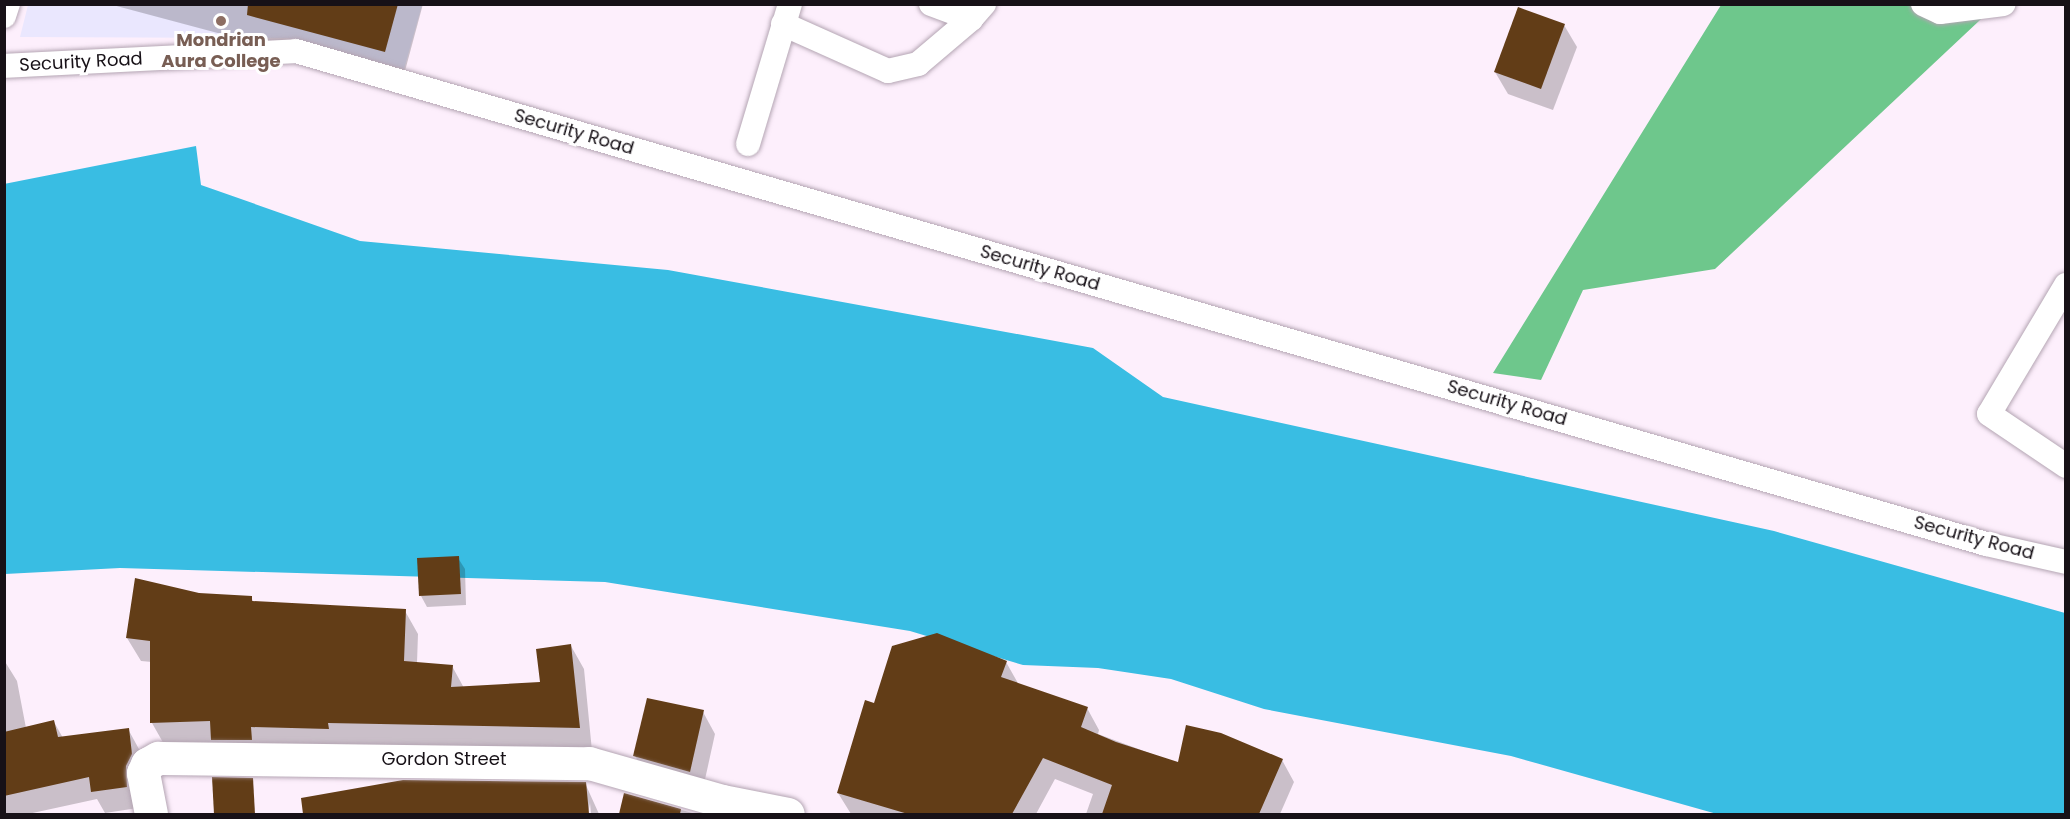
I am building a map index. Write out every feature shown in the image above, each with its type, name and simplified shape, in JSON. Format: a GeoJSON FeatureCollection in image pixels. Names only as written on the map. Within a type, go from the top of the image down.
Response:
{"type":"FeatureCollection","features":[{"type":"Feature","properties":{"kind":"street","name":"Gordon Street"},"geometry":{"type":"LineString","coordinates":[[151,814],[143,773],[147,764],[158,758],[589,763],[722,808],[788,814]]}},
{"type":"Feature","properties":{"kind":"lane"},"geometry":{"type":"LineString","coordinates":[[4,16],[8,4]]}},
{"type":"Feature","properties":{"kind":"lane"},"geometry":{"type":"LineString","coordinates":[[931,4],[978,12]]}},
{"type":"Feature","properties":{"kind":"lane"},"geometry":{"type":"LineString","coordinates":[[1923,4],[1940,12],[2003,4]]}},
{"type":"Feature","properties":{"kind":"lane"},"geometry":{"type":"LineString","coordinates":[[748,144],[787,14],[888,71],[918,64],[978,12]]}},
{"type":"Feature","properties":{"kind":"lane","name":"Security Road"},"geometry":{"type":"LineString","coordinates":[[4,66],[296,51],[1986,543],[2066,562]]}},
{"type":"Feature","properties":{"kind":"lane"},"geometry":{"type":"LineString","coordinates":[[2066,285],[1989,414],[2066,466]]}},
{"type":"Feature","properties":{"kind":"shaded area","name":"Mondrian Aura College"},"geometry":{"type":"Polygon","coordinates":[[[28,5],[422,5],[404,69],[288,38],[20,37],[28,5]]]}},
{"type":"Feature","properties":{"kind":"green space"},"geometry":{"type":"Polygon","coordinates":[[[1721,5],[1996,5],[1715,269],[1583,290],[1541,380],[1493,373],[1721,5]]]}},
{"type":"Feature","properties":{"kind":"water"},"geometry":{"type":"Polygon","coordinates":[[[196,146],[201,185],[360,241],[668,270],[1093,348],[1163,397],[1774,531],[2065,613],[2065,814],[1717,814],[1511,756],[1264,709],[1171,679],[1098,668],[1023,665],[910,631],[605,582],[120,568],[5,574],[4,184],[196,146]]]}},
{"type":"Feature","properties":{"kind":"building"},"geometry":{"type":"Polygon","coordinates":[[[248,4],[398,4],[385,52],[247,15],[248,4]]]}},
{"type":"Feature","properties":{"kind":"building"},"geometry":{"type":"Polygon","coordinates":[[[1518,7],[1565,24],[1541,89],[1494,72],[1518,7]]]}},
{"type":"Feature","properties":{"kind":"building"},"geometry":{"type":"Polygon","coordinates":[[[459,556],[461,594],[419,596],[417,558],[459,556]]]}},
{"type":"Feature","properties":{"kind":"building"},"geometry":{"type":"Polygon","coordinates":[[[135,578],[199,593],[252,596],[252,601],[406,609],[404,661],[453,665],[451,687],[540,682],[536,649],[571,644],[580,728],[328,723],[329,729],[251,727],[252,740],[211,740],[210,721],[150,723],[150,641],[126,638],[135,578]]]}},
{"type":"Feature","properties":{"kind":"building"},"geometry":{"type":"Polygon","coordinates":[[[937,633],[1007,661],[1001,677],[1088,707],[1081,727],[1116,742],[1178,762],[1186,725],[1221,733],[1283,759],[1259,814],[1102,814],[1112,785],[1043,758],[1012,814],[908,814],[837,793],[865,700],[874,703],[892,646],[937,633]]]}},
{"type":"Feature","properties":{"kind":"building"},"geometry":{"type":"Polygon","coordinates":[[[647,698],[704,710],[690,772],[633,756],[647,698]]]}},
{"type":"Feature","properties":{"kind":"building"},"geometry":{"type":"Polygon","coordinates":[[[54,720],[58,737],[129,728],[132,754],[126,766],[127,787],[91,792],[89,777],[4,796],[4,732],[54,720]]]}},
{"type":"Feature","properties":{"kind":"building"},"geometry":{"type":"Polygon","coordinates":[[[212,777],[253,778],[255,814],[214,814],[212,777]]]}},
{"type":"Feature","properties":{"kind":"building"},"geometry":{"type":"Polygon","coordinates":[[[403,780],[586,782],[589,814],[303,814],[301,798],[403,780]]]}},
{"type":"Feature","properties":{"kind":"building"},"geometry":{"type":"Polygon","coordinates":[[[624,793],[681,809],[680,814],[619,814],[624,793]]]}},
{"type":"Feature","properties":{"kind":"place","name":"Mondrian Aura College"},"geometry":{"type":"Point","coordinates":[221,21]}}]}
